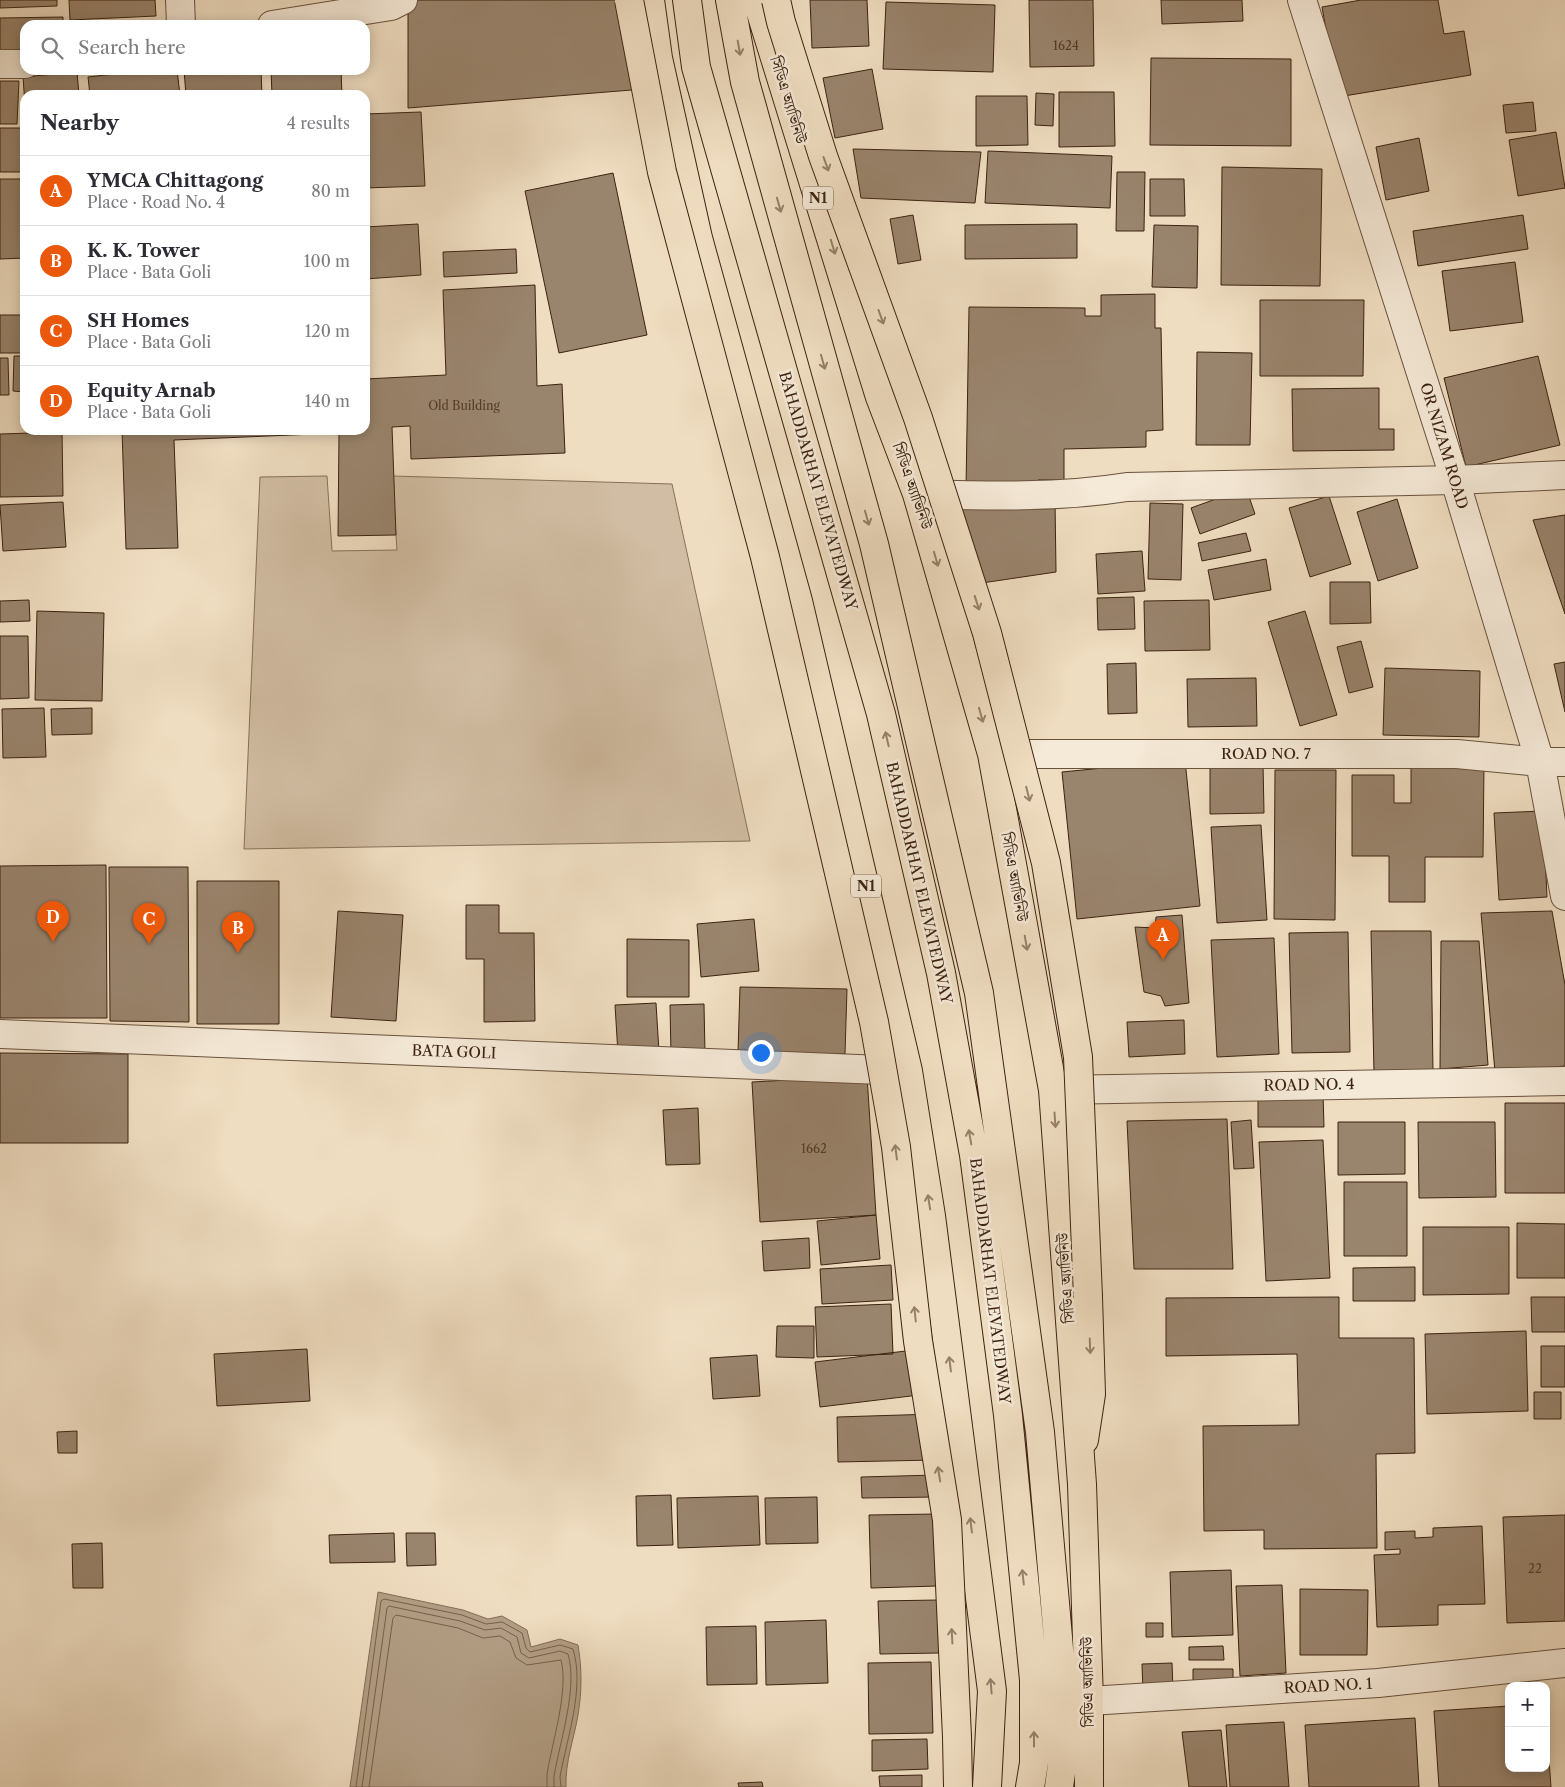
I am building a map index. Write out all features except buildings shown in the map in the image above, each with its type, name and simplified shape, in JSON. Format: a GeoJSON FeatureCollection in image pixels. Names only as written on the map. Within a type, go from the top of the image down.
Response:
{"type":"FeatureCollection","features":[{"type":"Feature","properties":{"kind":"main road"},"geometry":{"type":"LineString","coordinates":[[628,0],[662,172],[765,557],[874,1022],[896,1148],[918,1341],[946,1520],[958,1787]]}},
{"type":"Feature","properties":{"kind":"main road","name":"N1"},"geometry":{"type":"LineString","coordinates":[[650,0],[658,58],[698,238],[798,601],[908,1071],[933,1226],[992,1691],[987,1787]]}},
{"type":"Feature","properties":{"kind":"main road","name":"BAHADDARHAT ELEVATEDWAY"},"geometry":{"type":"LineString","coordinates":[[687,0],[696,67],[881,714],[941,973],[974,1155],[1008,1416],[1034,1680],[1034,1763],[1030,1787]]}},
{"type":"Feature","properties":{"kind":"main road","name":"BAHADDARHAT ELEVATEDWAY"},"geometry":{"type":"LineString","coordinates":[[730,0],[745,82],[874,544],[979,993],[1040,1432],[1062,1683],[1062,1766],[1059,1787]]}},
{"type":"Feature","properties":{"kind":"main road","name":"সিডিএ অ্যাভিনিউ"},"geometry":{"type":"LineString","coordinates":[[757,0],[880,397],[917,494],[992,754],[1053,1090],[1080,1469],[1089,1701],[1089,1787]]}},
{"type":"Feature","properties":{"kind":"main road"},"geometry":{"type":"LineString","coordinates":[[776,0],[781,22],[824,156],[918,418],[987,633],[1046,863],[1078,1057],[1092,1394],[1080,1469]]}},
{"type":"Feature","properties":{"kind":"street"},"geometry":{"type":"LineString","coordinates":[[180,0],[181,20]]}},
{"type":"Feature","properties":{"kind":"street"},"geometry":{"type":"LineString","coordinates":[[303,20],[391,6],[403,0]]}},
{"type":"Feature","properties":{"kind":"street","name":"OR NIZAM ROAD"},"geometry":{"type":"LineString","coordinates":[[1302,0],[1455,480],[1552,762],[1565,896]]}},
{"type":"Feature","properties":{"kind":"street"},"geometry":{"type":"LineString","coordinates":[[0,64],[20,64]]}},
{"type":"Feature","properties":{"kind":"street"},"geometry":{"type":"LineString","coordinates":[[917,494],[1016,497],[1091,493],[1127,486],[1455,480],[1565,475]]}},
{"type":"Feature","properties":{"kind":"street","name":"ROAD NO. 7"},"geometry":{"type":"LineString","coordinates":[[992,754],[1457,754],[1552,762]]}},
{"type":"Feature","properties":{"kind":"street","name":"BATA GOLI"},"geometry":{"type":"LineString","coordinates":[[0,1034],[908,1071]]}},
{"type":"Feature","properties":{"kind":"street","name":"ROAD NO. 4"},"geometry":{"type":"LineString","coordinates":[[1053,1090],[1565,1081]]}},
{"type":"Feature","properties":{"kind":"street","name":"ROAD NO. 1"},"geometry":{"type":"LineString","coordinates":[[1089,1701],[1378,1683],[1565,1663]]}},
{"type":"Feature","properties":{"kind":"shaded area"},"geometry":{"type":"Polygon","coordinates":[[[327,476],[332,551],[397,550],[392,476],[672,484],[750,841],[244,849],[260,477],[327,476]]]}},
{"type":"Feature","properties":{"kind":"water"},"geometry":{"type":"Polygon","coordinates":[[[378,1592],[463,1610],[488,1619],[502,1616],[527,1630],[531,1647],[560,1639],[578,1645],[581,1671],[580,1697],[568,1760],[566,1787],[350,1787],[378,1592]]]}},
{"type":"Feature","properties":{"kind":"place","name":"Equity Arnab"},"geometry":{"type":"Point","coordinates":[53,942]}},
{"type":"Feature","properties":{"kind":"place","name":"SH Homes"},"geometry":{"type":"Point","coordinates":[149,944]}},
{"type":"Feature","properties":{"kind":"place","name":"K. K. Tower"},"geometry":{"type":"Point","coordinates":[238,953]}},
{"type":"Feature","properties":{"kind":"place","name":"YMCA Chittagong"},"geometry":{"type":"Point","coordinates":[1163,960]}}]}
